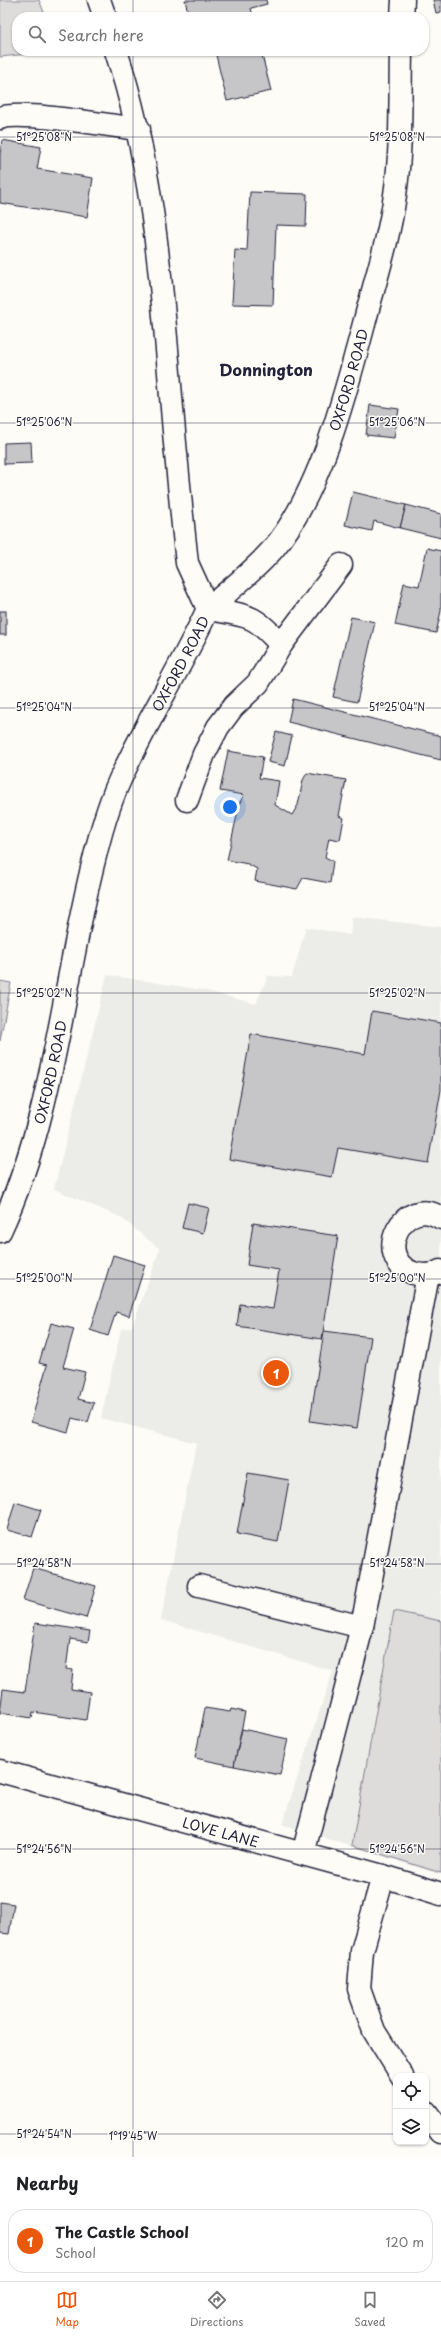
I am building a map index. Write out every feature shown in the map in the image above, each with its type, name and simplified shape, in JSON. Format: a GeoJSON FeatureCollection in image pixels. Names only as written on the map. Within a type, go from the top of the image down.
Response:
{"type":"FeatureCollection","features":[{"type":"Feature","properties":{"kind":"street"},"geometry":{"type":"LineString","coordinates":[[99,0],[103,12]]}},
{"type":"Feature","properties":{"kind":"street"},"geometry":{"type":"LineString","coordinates":[[402,12],[403,0]]}},
{"type":"Feature","properties":{"kind":"street"},"geometry":{"type":"LineString","coordinates":[[117,56],[139,129],[158,248],[187,563],[208,609],[250,616],[263,625],[281,645]]}},
{"type":"Feature","properties":{"kind":"street","name":"OXFORD ROAD"},"geometry":{"type":"LineString","coordinates":[[0,1230],[24,1168],[41,1112],[78,931],[107,816],[123,772],[176,676],[208,609],[256,566],[280,539],[313,481],[332,434],[363,328],[386,240],[395,194],[401,56]]}},
{"type":"Feature","properties":{"kind":"street"},"geometry":{"type":"LineString","coordinates":[[0,118],[6,116],[40,118],[139,129]]}},
{"type":"Feature","properties":{"kind":"street"},"geometry":{"type":"LineString","coordinates":[[187,800],[204,754],[218,727],[233,707],[258,683],[281,645],[342,565]]}},
{"type":"Feature","properties":{"kind":"street"},"geometry":{"type":"LineString","coordinates":[[303,1854],[362,1627],[434,1273],[408,1271],[400,1264],[394,1250],[394,1234],[399,1225],[417,1214],[427,1213],[441,1218]]}},
{"type":"Feature","properties":{"kind":"street"},"geometry":{"type":"LineString","coordinates":[[199,1586],[362,1627]]}},
{"type":"Feature","properties":{"kind":"street","name":"LOVE LANE"},"geometry":{"type":"LineString","coordinates":[[0,1771],[383,1876],[441,1894]]}},
{"type":"Feature","properties":{"kind":"street"},"geometry":{"type":"LineString","coordinates":[[383,1876],[362,1951],[359,1989],[374,2031],[400,2073]]}},
{"type":"Feature","properties":{"kind":"street"},"geometry":{"type":"LineString","coordinates":[[429,2116],[441,2132]]}},
{"type":"Feature","properties":{"kind":"shaded area"},"geometry":{"type":"Polygon","coordinates":[[[0,0],[39,0],[44,12],[12,12],[12,56],[0,57],[0,0]]]}},
{"type":"Feature","properties":{"kind":"shaded area"},"geometry":{"type":"Polygon","coordinates":[[[352,917],[441,927],[441,1875],[282,1824],[333,1671],[161,1620],[196,1443],[101,1418],[121,1329],[132,1327],[160,1249],[120,1217],[54,1189],[107,975],[203,990],[256,1004],[268,976],[292,977],[306,927],[350,935],[352,917]]]}},
{"type":"Feature","properties":{"kind":"shaded area"},"geometry":{"type":"Polygon","coordinates":[[[0,981],[11,983],[0,1041],[0,981]]]}},
{"type":"Feature","properties":{"kind":"shaded area"},"geometry":{"type":"Polygon","coordinates":[[[394,1611],[441,1621],[441,1873],[352,1845],[394,1611]]]}},
{"type":"Feature","properties":{"kind":"building"},"geometry":{"type":"Polygon","coordinates":[[[185,0],[266,0],[267,4],[251,8],[252,12],[188,12],[185,0]]]}},
{"type":"Feature","properties":{"kind":"building"},"geometry":{"type":"Polygon","coordinates":[[[433,0],[441,0],[441,12],[436,13],[433,0]]]}},
{"type":"Feature","properties":{"kind":"building"},"geometry":{"type":"Polygon","coordinates":[[[216,56],[262,56],[271,91],[227,101],[216,56]]]}},
{"type":"Feature","properties":{"kind":"building"},"geometry":{"type":"Polygon","coordinates":[[[2,140],[41,147],[37,169],[93,178],[87,217],[0,203],[0,154],[2,140]]]}},
{"type":"Feature","properties":{"kind":"building"},"geometry":{"type":"Polygon","coordinates":[[[250,192],[307,194],[306,226],[276,225],[273,305],[232,304],[235,250],[247,251],[250,192]]]}},
{"type":"Feature","properties":{"kind":"building"},"geometry":{"type":"Polygon","coordinates":[[[370,405],[399,409],[394,438],[366,435],[370,405]]]}},
{"type":"Feature","properties":{"kind":"building"},"geometry":{"type":"Polygon","coordinates":[[[31,442],[32,463],[4,464],[4,443],[31,442]]]}},
{"type":"Feature","properties":{"kind":"building"},"geometry":{"type":"Polygon","coordinates":[[[353,492],[406,505],[400,528],[374,521],[372,531],[345,525],[353,492]]]}},
{"type":"Feature","properties":{"kind":"building"},"geometry":{"type":"Polygon","coordinates":[[[406,505],[441,514],[441,538],[400,528],[406,505]]]}},
{"type":"Feature","properties":{"kind":"building"},"geometry":{"type":"Polygon","coordinates":[[[427,548],[441,551],[441,611],[436,633],[395,625],[404,583],[419,586],[427,548]]]}},
{"type":"Feature","properties":{"kind":"building"},"geometry":{"type":"Polygon","coordinates":[[[0,611],[6,611],[6,635],[0,635],[0,611]]]}},
{"type":"Feature","properties":{"kind":"building"},"geometry":{"type":"Polygon","coordinates":[[[351,617],[375,622],[357,702],[333,697],[351,617]]]}},
{"type":"Feature","properties":{"kind":"building"},"geometry":{"type":"Polygon","coordinates":[[[293,699],[441,736],[441,760],[288,722],[293,699]]]}},
{"type":"Feature","properties":{"kind":"building"},"geometry":{"type":"Polygon","coordinates":[[[276,732],[292,736],[285,766],[268,762],[276,732]]]}},
{"type":"Feature","properties":{"kind":"building"},"geometry":{"type":"Polygon","coordinates":[[[228,751],[263,757],[259,778],[279,781],[275,805],[292,815],[298,805],[303,780],[307,773],[346,780],[339,816],[344,818],[340,840],[329,838],[325,857],[333,861],[330,883],[303,878],[297,889],[255,881],[257,869],[248,864],[227,860],[240,802],[244,795],[220,791],[228,751]]]}},
{"type":"Feature","properties":{"kind":"building"},"geometry":{"type":"Polygon","coordinates":[[[372,1011],[441,1023],[441,1090],[428,1163],[338,1148],[332,1177],[229,1159],[251,1034],[365,1054],[372,1011]]]}},
{"type":"Feature","properties":{"kind":"building"},"geometry":{"type":"Polygon","coordinates":[[[188,1203],[209,1208],[203,1233],[182,1228],[188,1203]]]}},
{"type":"Feature","properties":{"kind":"building"},"geometry":{"type":"Polygon","coordinates":[[[253,1223],[338,1236],[322,1339],[237,1326],[240,1304],[273,1309],[279,1270],[247,1265],[253,1223]]]}},
{"type":"Feature","properties":{"kind":"building"},"geometry":{"type":"Polygon","coordinates":[[[113,1255],[145,1265],[129,1316],[116,1312],[108,1336],[90,1330],[113,1255]]]}},
{"type":"Feature","properties":{"kind":"building"},"geometry":{"type":"Polygon","coordinates":[[[51,1323],[74,1329],[63,1367],[85,1372],[78,1399],[94,1403],[88,1422],[72,1418],[68,1432],[31,1422],[47,1365],[39,1363],[51,1323]]]}},
{"type":"Feature","properties":{"kind":"building"},"geometry":{"type":"Polygon","coordinates":[[[324,1331],[371,1337],[357,1428],[310,1421],[324,1331]]]}},
{"type":"Feature","properties":{"kind":"building"},"geometry":{"type":"Polygon","coordinates":[[[248,1473],[289,1480],[278,1542],[237,1534],[248,1473]]]}},
{"type":"Feature","properties":{"kind":"building"},"geometry":{"type":"Polygon","coordinates":[[[15,1502],[41,1510],[32,1537],[7,1530],[15,1502]]]}},
{"type":"Feature","properties":{"kind":"building"},"geometry":{"type":"Polygon","coordinates":[[[33,1568],[96,1586],[86,1618],[23,1600],[33,1568]]]}},
{"type":"Feature","properties":{"kind":"building"},"geometry":{"type":"Polygon","coordinates":[[[35,1623],[90,1631],[88,1642],[70,1639],[66,1669],[73,1670],[71,1689],[90,1692],[86,1720],[33,1712],[32,1718],[0,1713],[3,1689],[25,1692],[35,1623]]]}},
{"type":"Feature","properties":{"kind":"building"},"geometry":{"type":"Polygon","coordinates":[[[205,1708],[230,1712],[231,1709],[245,1712],[234,1766],[195,1758],[205,1708]]]}},
{"type":"Feature","properties":{"kind":"building"},"geometry":{"type":"Polygon","coordinates":[[[242,1729],[288,1739],[280,1775],[234,1766],[242,1729]]]}},
{"type":"Feature","properties":{"kind":"building"},"geometry":{"type":"Polygon","coordinates":[[[0,1902],[14,1904],[9,1934],[0,1933],[0,1902]]]}},
{"type":"Feature","properties":{"kind":"place","name":"The Castle School"},"geometry":{"type":"Point","coordinates":[276,1373]}},
{"type":"Feature","properties":{"kind":"district","name":"Donnington"},"geometry":{"type":"Point","coordinates":[266,369]}}]}
